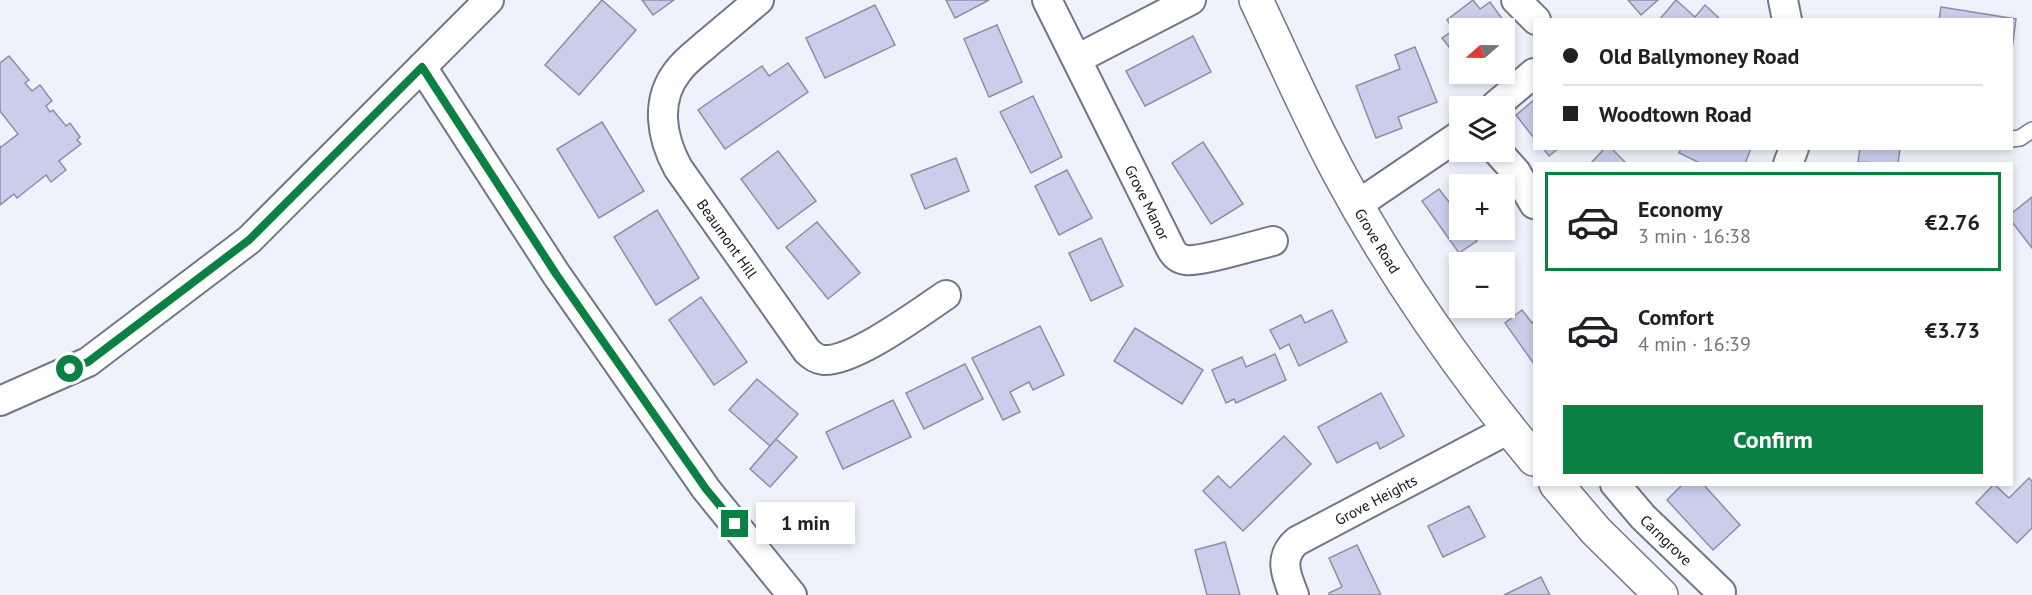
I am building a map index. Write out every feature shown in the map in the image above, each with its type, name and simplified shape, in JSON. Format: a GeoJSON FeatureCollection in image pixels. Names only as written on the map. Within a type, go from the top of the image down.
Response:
{"type":"FeatureCollection","features":[{"type":"Feature","properties":{"kind":"street"},"geometry":{"type":"LineString","coordinates":[[0,401],[88,362],[249,240],[489,0]]}},
{"type":"Feature","properties":{"kind":"street","name":"Beaumont Hill"},"geometry":{"type":"LineString","coordinates":[[759,0],[685,63],[667,88],[663,107],[663,124],[666,142],[678,168],[807,351],[816,358],[826,360],[839,357],[882,338],[946,295]]}},
{"type":"Feature","properties":{"kind":"street","name":"Grove Manor"},"geometry":{"type":"LineString","coordinates":[[1047,0],[1175,255],[1191,260],[1274,240]]}},
{"type":"Feature","properties":{"kind":"street"},"geometry":{"type":"LineString","coordinates":[[1077,59],[1191,0]]}},
{"type":"Feature","properties":{"kind":"street","name":"Grove Road"},"geometry":{"type":"LineString","coordinates":[[1256,0],[1338,171],[1357,205],[1432,324],[1509,429],[1533,458]]}},
{"type":"Feature","properties":{"kind":"street"},"geometry":{"type":"LineString","coordinates":[[1516,0],[1534,18]]}},
{"type":"Feature","properties":{"kind":"street"},"geometry":{"type":"LineString","coordinates":[[1783,0],[1786,18]]}},
{"type":"Feature","properties":{"kind":"street"},"geometry":{"type":"LineString","coordinates":[[422,67],[556,274],[706,489],[792,595]]}},
{"type":"Feature","properties":{"kind":"street"},"geometry":{"type":"LineString","coordinates":[[1507,96],[1533,74]]}},
{"type":"Feature","properties":{"kind":"street"},"geometry":{"type":"LineString","coordinates":[[1357,205],[1449,142]]}},
{"type":"Feature","properties":{"kind":"street"},"geometry":{"type":"LineString","coordinates":[[1507,162],[1516,172],[1533,202]]}},
{"type":"Feature","properties":{"kind":"street","name":"Grove Heights"},"geometry":{"type":"LineString","coordinates":[[1294,595],[1286,575],[1285,563],[1287,553],[1297,541],[1509,429]]}},
{"type":"Feature","properties":{"kind":"street"},"geometry":{"type":"LineString","coordinates":[[1558,486],[1596,531],[1661,595]]}},
{"type":"Feature","properties":{"kind":"street","name":"Carngrove"},"geometry":{"type":"LineString","coordinates":[[1617,486],[1643,517],[1721,592]]}},
{"type":"Feature","properties":{"kind":"lane"},"geometry":{"type":"LineString","coordinates":[[2013,139],[2020,138],[2032,130]]}},
{"type":"Feature","properties":{"kind":"building"},"geometry":{"type":"Polygon","coordinates":[[[602,0],[636,30],[579,95],[545,65],[602,0]]]}},
{"type":"Feature","properties":{"kind":"building"},"geometry":{"type":"Polygon","coordinates":[[[642,0],[674,0],[653,15],[642,0]]]}},
{"type":"Feature","properties":{"kind":"building"},"geometry":{"type":"Polygon","coordinates":[[[946,0],[989,0],[955,18],[946,0]]]}},
{"type":"Feature","properties":{"kind":"building"},"geometry":{"type":"Polygon","coordinates":[[[1473,0],[1480,9],[1490,2],[1502,18],[1450,18],[1473,0]]]}},
{"type":"Feature","properties":{"kind":"building"},"geometry":{"type":"Polygon","coordinates":[[[1628,0],[1658,0],[1641,15],[1628,0]]]}},
{"type":"Feature","properties":{"kind":"building"},"geometry":{"type":"Polygon","coordinates":[[[1676,0],[1695,17],[1705,5],[1719,18],[1661,18],[1676,0]]]}},
{"type":"Feature","properties":{"kind":"building"},"geometry":{"type":"Polygon","coordinates":[[[875,5],[895,45],[825,78],[806,38],[875,5]]]}},
{"type":"Feature","properties":{"kind":"building"},"geometry":{"type":"Polygon","coordinates":[[[1941,7],[2010,18],[1939,18],[1941,7]]]}},
{"type":"Feature","properties":{"kind":"building"},"geometry":{"type":"Polygon","coordinates":[[[2013,19],[2016,19],[2013,42],[2013,19]]]}},
{"type":"Feature","properties":{"kind":"building"},"geometry":{"type":"Polygon","coordinates":[[[997,25],[1022,82],[989,97],[964,39],[997,25]]]}},
{"type":"Feature","properties":{"kind":"building"},"geometry":{"type":"Polygon","coordinates":[[[1449,33],[1449,47],[1442,38],[1449,33]]]}},
{"type":"Feature","properties":{"kind":"building"},"geometry":{"type":"Polygon","coordinates":[[[1193,36],[1211,72],[1145,106],[1126,71],[1193,36]]]}},
{"type":"Feature","properties":{"kind":"building"},"geometry":{"type":"Polygon","coordinates":[[[1415,47],[1437,102],[1398,117],[1402,128],[1376,138],[1356,86],[1400,69],[1395,55],[1415,47]]]}},
{"type":"Feature","properties":{"kind":"building"},"geometry":{"type":"Polygon","coordinates":[[[9,56],[29,80],[25,83],[32,91],[40,85],[52,101],[46,106],[50,112],[53,110],[66,126],[70,123],[80,137],[77,140],[81,144],[59,161],[66,170],[51,182],[46,175],[17,198],[14,194],[0,205],[0,146],[18,134],[0,111],[0,63],[9,56]]]}},
{"type":"Feature","properties":{"kind":"building"},"geometry":{"type":"Polygon","coordinates":[[[788,63],[808,92],[725,149],[698,110],[762,66],[769,76],[788,63]]]}},
{"type":"Feature","properties":{"kind":"building"},"geometry":{"type":"Polygon","coordinates":[[[1033,96],[1062,157],[1031,173],[1000,112],[1033,96]]]}},
{"type":"Feature","properties":{"kind":"building"},"geometry":{"type":"Polygon","coordinates":[[[1533,101],[1533,137],[1516,115],[1533,101]]]}},
{"type":"Feature","properties":{"kind":"building"},"geometry":{"type":"Polygon","coordinates":[[[602,122],[644,191],[599,218],[557,149],[602,122]]]}},
{"type":"Feature","properties":{"kind":"building"},"geometry":{"type":"Polygon","coordinates":[[[1203,142],[1243,204],[1211,224],[1172,163],[1203,142]]]}},
{"type":"Feature","properties":{"kind":"building"},"geometry":{"type":"Polygon","coordinates":[[[1544,150],[1556,150],[1549,156],[1544,150]]]}},
{"type":"Feature","properties":{"kind":"building"},"geometry":{"type":"Polygon","coordinates":[[[1603,150],[1613,150],[1625,162],[1592,162],[1603,150]]]}},
{"type":"Feature","properties":{"kind":"building"},"geometry":{"type":"Polygon","coordinates":[[[1680,150],[1750,150],[1746,162],[1698,162],[1679,153],[1680,150]]]}},
{"type":"Feature","properties":{"kind":"building"},"geometry":{"type":"Polygon","coordinates":[[[1860,150],[1900,150],[1898,162],[1858,162],[1860,150]]]}},
{"type":"Feature","properties":{"kind":"building"},"geometry":{"type":"Polygon","coordinates":[[[778,151],[816,201],[778,229],[741,179],[778,151]]]}},
{"type":"Feature","properties":{"kind":"building"},"geometry":{"type":"Polygon","coordinates":[[[956,158],[969,191],[925,209],[911,175],[956,158]]]}},
{"type":"Feature","properties":{"kind":"building"},"geometry":{"type":"Polygon","coordinates":[[[1067,170],[1092,218],[1059,235],[1035,186],[1067,170]]]}},
{"type":"Feature","properties":{"kind":"building"},"geometry":{"type":"Polygon","coordinates":[[[1439,189],[1449,202],[1449,239],[1422,201],[1439,189]]]}},
{"type":"Feature","properties":{"kind":"building"},"geometry":{"type":"Polygon","coordinates":[[[2032,197],[2032,248],[2013,223],[2013,212],[2032,197]]]}},
{"type":"Feature","properties":{"kind":"building"},"geometry":{"type":"Polygon","coordinates":[[[657,210],[699,278],[656,305],[614,237],[657,210]]]}},
{"type":"Feature","properties":{"kind":"building"},"geometry":{"type":"Polygon","coordinates":[[[817,222],[860,273],[828,299],[786,247],[817,222]]]}},
{"type":"Feature","properties":{"kind":"building"},"geometry":{"type":"Polygon","coordinates":[[[1101,238],[1123,286],[1091,301],[1069,253],[1101,238]]]}},
{"type":"Feature","properties":{"kind":"building"},"geometry":{"type":"Polygon","coordinates":[[[1450,240],[1477,241],[1460,252],[1450,240]]]}},
{"type":"Feature","properties":{"kind":"building"},"geometry":{"type":"Polygon","coordinates":[[[701,297],[747,362],[714,385],[669,320],[701,297]]]}},
{"type":"Feature","properties":{"kind":"building"},"geometry":{"type":"Polygon","coordinates":[[[1332,310],[1347,342],[1299,366],[1289,344],[1280,349],[1270,330],[1301,315],[1305,323],[1332,310]]]}},
{"type":"Feature","properties":{"kind":"building"},"geometry":{"type":"Polygon","coordinates":[[[1522,310],[1533,322],[1533,363],[1505,323],[1515,318],[1522,310]]]}},
{"type":"Feature","properties":{"kind":"building"},"geometry":{"type":"Polygon","coordinates":[[[1040,326],[1064,375],[1033,390],[1029,382],[1010,392],[1020,412],[1003,420],[972,358],[1040,326]]]}},
{"type":"Feature","properties":{"kind":"building"},"geometry":{"type":"Polygon","coordinates":[[[1135,328],[1203,370],[1182,404],[1114,361],[1135,328]]]}},
{"type":"Feature","properties":{"kind":"building"},"geometry":{"type":"Polygon","coordinates":[[[1275,354],[1286,380],[1236,403],[1234,399],[1226,403],[1212,370],[1242,357],[1246,367],[1275,354]]]}},
{"type":"Feature","properties":{"kind":"building"},"geometry":{"type":"Polygon","coordinates":[[[965,364],[983,399],[924,429],[906,393],[965,364]]]}},
{"type":"Feature","properties":{"kind":"building"},"geometry":{"type":"Polygon","coordinates":[[[757,379],[798,414],[770,446],[729,410],[757,379]]]}},
{"type":"Feature","properties":{"kind":"building"},"geometry":{"type":"Polygon","coordinates":[[[1381,393],[1404,436],[1380,449],[1377,442],[1337,463],[1318,427],[1381,393]]]}},
{"type":"Feature","properties":{"kind":"building"},"geometry":{"type":"Polygon","coordinates":[[[893,400],[911,437],[843,469],[826,432],[893,400]]]}},
{"type":"Feature","properties":{"kind":"building"},"geometry":{"type":"Polygon","coordinates":[[[1284,436],[1311,464],[1243,531],[1203,491],[1218,476],[1230,488],[1284,436]]]}},
{"type":"Feature","properties":{"kind":"building"},"geometry":{"type":"Polygon","coordinates":[[[776,439],[797,457],[770,487],[750,469],[776,439]]]}},
{"type":"Feature","properties":{"kind":"building"},"geometry":{"type":"Polygon","coordinates":[[[2029,478],[2032,481],[2032,528],[2017,543],[1976,503],[1992,486],[1996,486],[2009,498],[2029,478]]]}},
{"type":"Feature","properties":{"kind":"building"},"geometry":{"type":"Polygon","coordinates":[[[1681,486],[1705,486],[1740,525],[1713,550],[1667,500],[1681,486]]]}},
{"type":"Feature","properties":{"kind":"building"},"geometry":{"type":"Polygon","coordinates":[[[1469,506],[1485,537],[1443,557],[1428,526],[1469,506]]]}},
{"type":"Feature","properties":{"kind":"building"},"geometry":{"type":"Polygon","coordinates":[[[1225,542],[1240,595],[1207,595],[1195,550],[1225,542]]]}},
{"type":"Feature","properties":{"kind":"building"},"geometry":{"type":"Polygon","coordinates":[[[1357,545],[1381,595],[1329,595],[1342,587],[1329,558],[1357,545]]]}},
{"type":"Feature","properties":{"kind":"building"},"geometry":{"type":"Polygon","coordinates":[[[1541,577],[1550,595],[1504,595],[1541,577]]]}},
{"type":"Feature","properties":{"kind":"route"},"geometry":{"type":"LineString","coordinates":[[70,369],[88,362],[249,240],[422,67],[556,274],[706,489],[735,524]]}}]}
